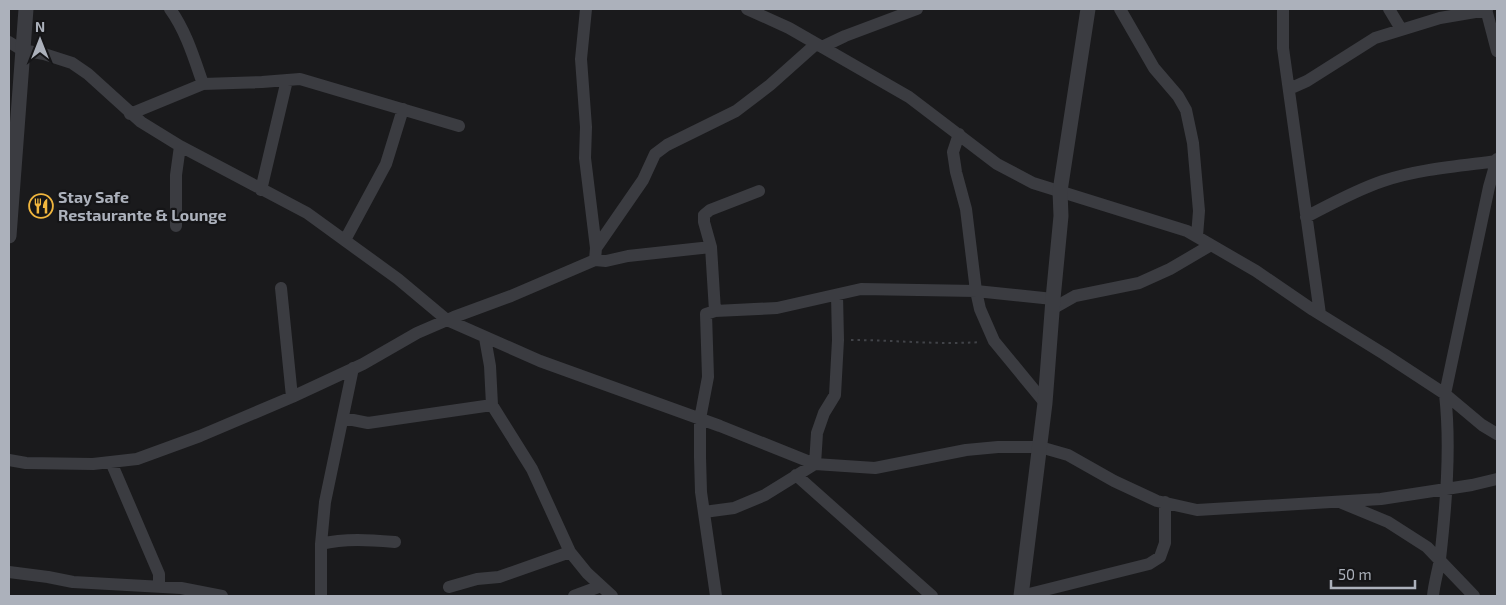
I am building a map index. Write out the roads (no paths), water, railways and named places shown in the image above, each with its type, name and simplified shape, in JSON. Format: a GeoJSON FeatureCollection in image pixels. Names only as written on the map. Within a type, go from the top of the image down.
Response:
{"type":"FeatureCollection","features":[{"type":"Feature","properties":{"kind":"street"},"geometry":{"type":"LineString","coordinates":[[9,236],[13,46],[26,9]]}},
{"type":"Feature","properties":{"kind":"street"},"geometry":{"type":"LineString","coordinates":[[170,9],[181,26],[194,55],[203,84]]}},
{"type":"Feature","properties":{"kind":"street"},"geometry":{"type":"LineString","coordinates":[[586,9],[581,59],[586,127],[585,158],[596,254],[606,261],[628,256],[711,247]]}},
{"type":"Feature","properties":{"kind":"street"},"geometry":{"type":"LineString","coordinates":[[747,9],[789,28],[909,97],[997,164],[1033,183],[1187,231],[1197,236],[1256,271],[1446,394],[1482,425],[1497,434]]}},
{"type":"Feature","properties":{"kind":"street"},"geometry":{"type":"LineString","coordinates":[[9,460],[26,463],[110,462],[137,458],[200,436],[292,397],[353,368],[417,333],[511,296],[596,254],[638,188],[655,154],[667,145],[736,111],[819,46],[917,9]]}},
{"type":"Feature","properties":{"kind":"street"},"geometry":{"type":"LineString","coordinates":[[1088,9],[1060,191],[1061,216],[1045,403],[1021,596],[1148,564],[1160,557],[1165,543],[1165,502]]}},
{"type":"Feature","properties":{"kind":"street"},"geometry":{"type":"LineString","coordinates":[[1120,9],[1154,68],[1178,96],[1186,110],[1193,143],[1199,211],[1197,236]]}},
{"type":"Feature","properties":{"kind":"street"},"geometry":{"type":"LineString","coordinates":[[1283,9],[1283,48],[1320,314]]}},
{"type":"Feature","properties":{"kind":"street"},"geometry":{"type":"LineString","coordinates":[[1389,9],[1401,29]]}},
{"type":"Feature","properties":{"kind":"street"},"geometry":{"type":"LineString","coordinates":[[1289,89],[1307,81],[1375,38],[1440,18],[1487,10],[1496,43]]}},
{"type":"Feature","properties":{"kind":"street"},"geometry":{"type":"LineString","coordinates":[[13,46],[72,63],[88,74],[141,122],[180,146],[307,213],[398,279],[447,320],[540,361],[700,419],[815,464],[875,468],[966,450],[998,447],[1040,447],[1068,455],[1114,481],[1157,501],[1197,510],[1381,499],[1497,479]]}},
{"type":"Feature","properties":{"kind":"street"},"geometry":{"type":"LineString","coordinates":[[130,114],[203,84],[300,79],[459,126]]}},
{"type":"Feature","properties":{"kind":"street"},"geometry":{"type":"LineString","coordinates":[[261,190],[287,80]]}},
{"type":"Feature","properties":{"kind":"street"},"geometry":{"type":"LineString","coordinates":[[345,240],[386,164],[404,110]]}},
{"type":"Feature","properties":{"kind":"street"},"geometry":{"type":"LineString","coordinates":[[959,134],[953,152],[956,172],[966,208],[980,309],[994,341],[1045,403]]}},
{"type":"Feature","properties":{"kind":"street"},"geometry":{"type":"LineString","coordinates":[[176,226],[176,175],[180,146]]}},
{"type":"Feature","properties":{"kind":"street"},"geometry":{"type":"LineString","coordinates":[[1306,217],[1343,197],[1383,181],[1427,170],[1497,160],[1487,196],[1446,394],[1448,414],[1446,489],[1440,560],[1433,596]]}},
{"type":"Feature","properties":{"kind":"street"},"geometry":{"type":"LineString","coordinates":[[715,311],[711,247],[704,215],[710,210],[759,192]]}},
{"type":"Feature","properties":{"kind":"street"},"geometry":{"type":"LineString","coordinates":[[716,596],[701,484],[700,419],[708,377],[706,314],[715,311],[777,308],[861,289],[976,291],[1053,298],[1075,296],[1140,283],[1170,269],[1211,245]]}},
{"type":"Feature","properties":{"kind":"street"},"geometry":{"type":"LineString","coordinates":[[281,288],[292,397]]}},
{"type":"Feature","properties":{"kind":"street"},"geometry":{"type":"LineString","coordinates":[[815,464],[816,433],[824,413],[835,395],[838,340],[837,295]]}},
{"type":"Feature","properties":{"kind":"street"},"geometry":{"type":"LineString","coordinates":[[1053,298],[1075,296]]}},
{"type":"Feature","properties":{"kind":"street"},"geometry":{"type":"LineString","coordinates":[[485,338],[490,366],[492,404],[532,469],[570,552],[587,574],[612,596]]}},
{"type":"Feature","properties":{"kind":"street"},"geometry":{"type":"LineString","coordinates":[[321,596],[321,544],[325,502],[353,368]]}},
{"type":"Feature","properties":{"kind":"street"},"geometry":{"type":"LineString","coordinates":[[343,418],[368,423],[492,404]]}},
{"type":"Feature","properties":{"kind":"street"},"geometry":{"type":"LineString","coordinates":[[110,462],[158,574],[158,586]]}},
{"type":"Feature","properties":{"kind":"street"},"geometry":{"type":"LineString","coordinates":[[704,512],[734,508],[765,495],[815,464]]}},
{"type":"Feature","properties":{"kind":"street"},"geometry":{"type":"LineString","coordinates":[[796,475],[932,596]]}},
{"type":"Feature","properties":{"kind":"street"},"geometry":{"type":"LineString","coordinates":[[1340,502],[1388,522],[1427,547],[1474,596]]}},
{"type":"Feature","properties":{"kind":"street"},"geometry":{"type":"LineString","coordinates":[[321,544],[331,541],[364,539],[394,542]]}},
{"type":"Feature","properties":{"kind":"street"},"geometry":{"type":"LineString","coordinates":[[449,587],[478,579],[499,577],[570,552]]}},
{"type":"Feature","properties":{"kind":"street"},"geometry":{"type":"LineString","coordinates":[[9,572],[74,582],[181,588],[222,596]]}},
{"type":"Feature","properties":{"kind":"street"},"geometry":{"type":"LineString","coordinates":[[574,596],[601,586]]}},
{"type":"Feature","properties":{"kind":"place","name":"Stay Safe Restaurante & Lounge"},"geometry":{"type":"Point","coordinates":[41,206]}}]}
